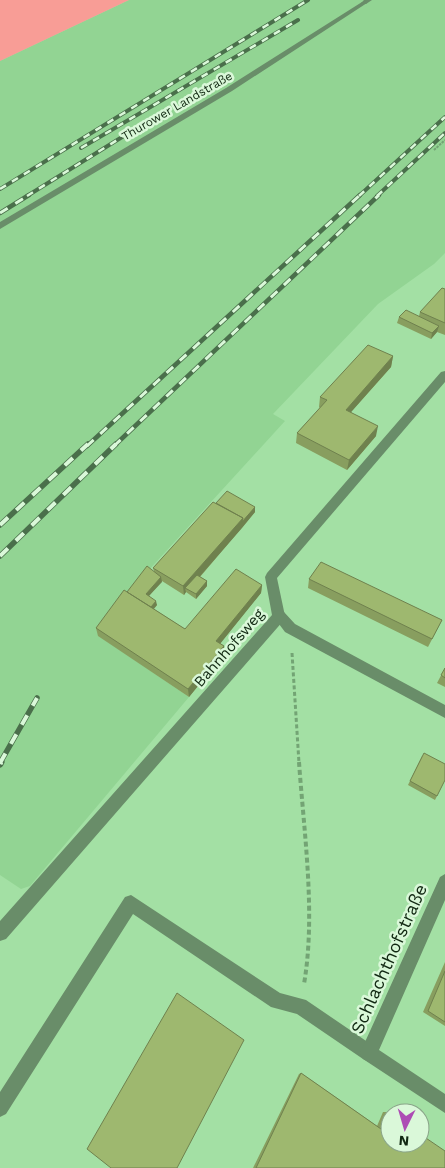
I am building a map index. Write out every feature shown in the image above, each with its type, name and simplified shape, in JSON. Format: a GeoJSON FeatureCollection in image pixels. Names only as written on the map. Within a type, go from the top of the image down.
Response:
{"type":"FeatureCollection","features":[{"type":"Feature","properties":{"kind":"street","name":"Thurower Landstraße"},"geometry":{"type":"LineString","coordinates":[[0,226],[186,115],[317,35],[367,2]]}},
{"type":"Feature","properties":{"kind":"street","name":"Bahnhofsweg"},"geometry":{"type":"LineString","coordinates":[[0,933],[279,616],[271,577],[445,375]]}},
{"type":"Feature","properties":{"kind":"street"},"geometry":{"type":"LineString","coordinates":[[279,616],[290,628],[445,712]]}},
{"type":"Feature","properties":{"kind":"street","name":"Schlachthofstraße"},"geometry":{"type":"LineString","coordinates":[[369,1053],[445,882]]}},
{"type":"Feature","properties":{"kind":"street"},"geometry":{"type":"LineString","coordinates":[[0,1108],[131,903],[277,1001],[300,1006],[445,1104]]}},
{"type":"Feature","properties":{"kind":"path"},"geometry":{"type":"LineString","coordinates":[[434,150],[445,140]]}},
{"type":"Feature","properties":{"kind":"path"},"geometry":{"type":"LineString","coordinates":[[290,628],[308,902],[307,966],[300,1006]]}},
{"type":"Feature","properties":{"kind":"shaded area"},"geometry":{"type":"Polygon","coordinates":[[[0,0],[129,0],[0,61],[0,0]]]}},
{"type":"Feature","properties":{"kind":"shaded area"},"geometry":{"type":"Polygon","coordinates":[[[129,0],[445,0],[445,253],[434,264],[378,304],[273,414],[285,421],[148,571],[99,636],[189,697],[30,886],[21,889],[0,875],[0,61],[129,0]]]}},
{"type":"Feature","properties":{"kind":"building"},"geometry":{"type":"Polygon","coordinates":[[[442,288],[445,289],[445,323],[420,312],[442,288]]]}},
{"type":"Feature","properties":{"kind":"building"},"geometry":{"type":"Polygon","coordinates":[[[406,310],[439,326],[432,333],[399,317],[406,310]]]}},
{"type":"Feature","properties":{"kind":"building"},"geometry":{"type":"Polygon","coordinates":[[[368,345],[393,356],[346,410],[378,426],[349,460],[297,433],[327,400],[320,397],[368,345]]]}},
{"type":"Feature","properties":{"kind":"building"},"geometry":{"type":"Polygon","coordinates":[[[227,491],[255,507],[242,522],[243,518],[216,503],[227,491]]]}},
{"type":"Feature","properties":{"kind":"building"},"geometry":{"type":"Polygon","coordinates":[[[213,502],[243,518],[183,586],[153,568],[213,502]]]}},
{"type":"Feature","properties":{"kind":"building"},"geometry":{"type":"Polygon","coordinates":[[[321,562],[442,620],[432,639],[309,579],[321,562]]]}},
{"type":"Feature","properties":{"kind":"building"},"geometry":{"type":"Polygon","coordinates":[[[147,566],[161,577],[146,594],[156,601],[151,607],[127,592],[147,566]]]}},
{"type":"Feature","properties":{"kind":"building"},"geometry":{"type":"Polygon","coordinates":[[[236,569],[262,585],[216,641],[224,646],[188,689],[96,628],[124,590],[185,629],[236,569]]]}},
{"type":"Feature","properties":{"kind":"building"},"geometry":{"type":"Polygon","coordinates":[[[197,575],[207,581],[196,594],[185,588],[197,575]]]}},
{"type":"Feature","properties":{"kind":"building"},"geometry":{"type":"Polygon","coordinates":[[[445,668],[445,678],[441,675],[445,668]]]}},
{"type":"Feature","properties":{"kind":"building"},"geometry":{"type":"Polygon","coordinates":[[[424,753],[445,764],[445,780],[437,796],[410,781],[424,753]]]}},
{"type":"Feature","properties":{"kind":"building"},"geometry":{"type":"Polygon","coordinates":[[[445,971],[445,1022],[428,1011],[445,971]]]}},
{"type":"Feature","properties":{"kind":"building"},"geometry":{"type":"Polygon","coordinates":[[[177,993],[244,1040],[177,1168],[111,1168],[87,1149],[177,993]]]}},
{"type":"Feature","properties":{"kind":"building"},"geometry":{"type":"Polygon","coordinates":[[[301,1073],[380,1128],[380,1153],[430,1153],[430,1141],[445,1151],[445,1168],[256,1168],[301,1073]]]}},
{"type":"Feature","properties":{"kind":"railway"},"geometry":{"type":"LineString","coordinates":[[0,189],[308,0]]}},
{"type":"Feature","properties":{"kind":"railway"},"geometry":{"type":"LineString","coordinates":[[81,148],[298,20]]}},
{"type":"Feature","properties":{"kind":"railway"},"geometry":{"type":"LineString","coordinates":[[27,196],[164,111]]}},
{"type":"Feature","properties":{"kind":"railway"},"geometry":{"type":"LineString","coordinates":[[359,196],[445,117]]}},
{"type":"Feature","properties":{"kind":"railway"},"geometry":{"type":"LineString","coordinates":[[377,196],[445,133]]}},
{"type":"Feature","properties":{"kind":"railway"},"geometry":{"type":"LineString","coordinates":[[0,213],[29,195]]}},
{"type":"Feature","properties":{"kind":"railway"},"geometry":{"type":"LineString","coordinates":[[87,446],[360,195]]}},
{"type":"Feature","properties":{"kind":"railway"},"geometry":{"type":"LineString","coordinates":[[114,446],[379,195]]}},
{"type":"Feature","properties":{"kind":"railway"},"geometry":{"type":"LineString","coordinates":[[0,525],[88,444]]}},
{"type":"Feature","properties":{"kind":"railway"},"geometry":{"type":"LineString","coordinates":[[0,556],[116,444]]}},
{"type":"Feature","properties":{"kind":"railway"},"geometry":{"type":"LineString","coordinates":[[0,763],[37,698]]}}]}
